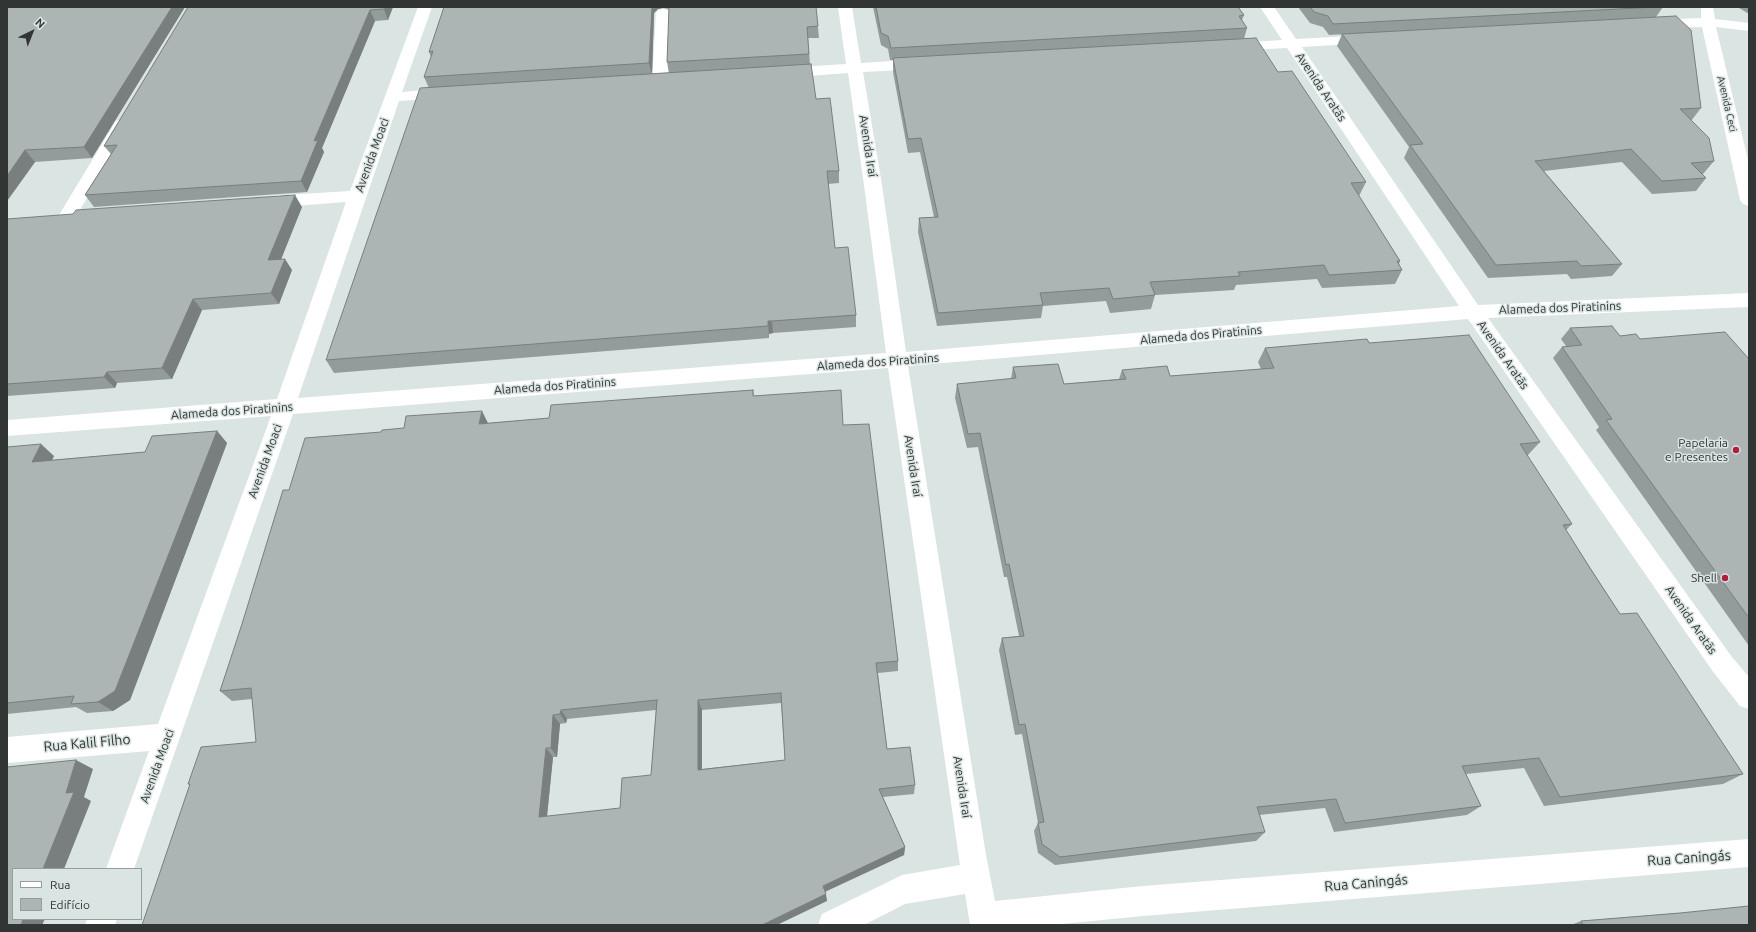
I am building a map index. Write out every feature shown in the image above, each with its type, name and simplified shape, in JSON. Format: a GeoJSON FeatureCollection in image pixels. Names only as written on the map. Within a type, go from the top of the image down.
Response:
{"type":"FeatureCollection","features":[{"type":"Feature","properties":{"kind":"street","name":"Avenida Moaci"},"geometry":{"type":"LineString","coordinates":[[120,868],[425,7]]}},
{"type":"Feature","properties":{"kind":"street","name":"Avenida Iraí"},"geometry":{"type":"LineString","coordinates":[[845,7],[856,68],[898,360],[985,921]]}},
{"type":"Feature","properties":{"kind":"street","name":"Avenida Aratãs"},"geometry":{"type":"LineString","coordinates":[[1267,7],[1473,312],[1723,665],[1749,697]]}},
{"type":"Feature","properties":{"kind":"street"},"geometry":{"type":"LineString","coordinates":[[660,80],[663,12]]}},
{"type":"Feature","properties":{"kind":"street"},"geometry":{"type":"LineString","coordinates":[[1643,24],[1707,14],[1749,27]]}},
{"type":"Feature","properties":{"kind":"street","name":"Avenida Ceci"},"geometry":{"type":"LineString","coordinates":[[1707,14],[1744,155],[1749,200]]}},
{"type":"Feature","properties":{"kind":"street"},"geometry":{"type":"LineString","coordinates":[[1218,47],[1383,39]]}},
{"type":"Feature","properties":{"kind":"street"},"geometry":{"type":"LineString","coordinates":[[770,74],[936,63]]}},
{"type":"Feature","properties":{"kind":"street"},"geometry":{"type":"LineString","coordinates":[[644,81],[676,79]]}},
{"type":"Feature","properties":{"kind":"street"},"geometry":{"type":"LineString","coordinates":[[393,97],[464,92]]}},
{"type":"Feature","properties":{"kind":"street"},"geometry":{"type":"LineString","coordinates":[[91,213],[60,216],[128,114]]}},
{"type":"Feature","properties":{"kind":"street"},"geometry":{"type":"LineString","coordinates":[[255,202],[357,196]]}},
{"type":"Feature","properties":{"kind":"street","name":"Alameda dos Piratinins"},"geometry":{"type":"LineString","coordinates":[[7,428],[898,360],[1473,312],[1749,300]]}},
{"type":"Feature","properties":{"kind":"street","name":"Rua Kalil Filho"},"geometry":{"type":"LineString","coordinates":[[7,750],[168,736]]}},
{"type":"Feature","properties":{"kind":"street","name":"Rua Caningás"},"geometry":{"type":"LineString","coordinates":[[985,921],[1143,901],[1749,853]]}},
{"type":"Feature","properties":{"kind":"street"},"geometry":{"type":"LineString","coordinates":[[833,925],[902,890],[977,876]]}},
{"type":"Feature","properties":{"kind":"building"},"geometry":{"type":"Polygon","coordinates":[[[7,7],[172,7],[84,147],[25,150],[7,176],[7,7]]]}},
{"type":"Feature","properties":{"kind":"building"},"geometry":{"type":"Polygon","coordinates":[[[188,7],[385,7],[384,9],[370,10],[314,141],[318,140],[301,181],[85,195],[117,145],[104,146],[188,7]]]}},
{"type":"Feature","properties":{"kind":"building"},"geometry":{"type":"Polygon","coordinates":[[[444,7],[652,7],[649,63],[424,77],[433,51],[429,52],[444,7]]]}},
{"type":"Feature","properties":{"kind":"building"},"geometry":{"type":"Polygon","coordinates":[[[669,7],[816,7],[818,26],[807,27],[809,54],[667,62],[669,7]]]}},
{"type":"Feature","properties":{"kind":"building"},"geometry":{"type":"Polygon","coordinates":[[[876,7],[1238,7],[1244,15],[1239,16],[1247,28],[891,48],[888,36],[881,33],[876,7]]]}},
{"type":"Feature","properties":{"kind":"building"},"geometry":{"type":"Polygon","coordinates":[[[1310,7],[1656,7],[1333,24],[1328,16],[1314,12],[1310,7]]]}},
{"type":"Feature","properties":{"kind":"building"},"geometry":{"type":"Polygon","coordinates":[[[1676,16],[1691,30],[1701,108],[1680,109],[1709,138],[1714,161],[1691,163],[1706,178],[1662,181],[1631,149],[1535,161],[1622,264],[1581,266],[1577,261],[1496,265],[1410,145],[1423,144],[1342,34],[1676,16]]]}},
{"type":"Feature","properties":{"kind":"building"},"geometry":{"type":"Polygon","coordinates":[[[1256,38],[1278,72],[1292,71],[1366,182],[1351,183],[1400,261],[1397,261],[1402,270],[1329,275],[1324,265],[1238,272],[1240,276],[1150,282],[1155,295],[1113,299],[1109,288],[1040,293],[1043,305],[938,313],[919,218],[938,217],[921,138],[908,139],[893,58],[1256,38]]]}},
{"type":"Feature","properties":{"kind":"building"},"geometry":{"type":"Polygon","coordinates":[[[811,64],[816,99],[830,98],[839,171],[827,171],[835,248],[848,247],[856,315],[768,321],[768,326],[326,360],[420,88],[811,64]]]}},
{"type":"Feature","properties":{"kind":"building"},"geometry":{"type":"Polygon","coordinates":[[[295,195],[268,260],[285,259],[271,293],[193,299],[162,368],[107,372],[104,377],[7,384],[7,219],[73,214],[76,210],[295,195]]]}},
{"type":"Feature","properties":{"kind":"building"},"geometry":{"type":"Polygon","coordinates":[[[1612,326],[1620,336],[1636,334],[1640,339],[1725,332],[1749,359],[1749,618],[1606,420],[1612,419],[1562,347],[1582,345],[1570,328],[1612,326]]]}},
{"type":"Feature","properties":{"kind":"building"},"geometry":{"type":"Polygon","coordinates":[[[1469,335],[1540,442],[1520,444],[1572,524],[1563,525],[1620,614],[1637,613],[1743,774],[1560,797],[1539,758],[1462,766],[1481,806],[1345,823],[1336,799],[1257,807],[1265,832],[1060,857],[1042,844],[1038,823],[1044,822],[1025,724],[1019,725],[1002,638],[1024,636],[1009,564],[1006,565],[980,433],[968,434],[957,384],[1016,378],[1013,367],[1058,364],[1064,384],[1126,379],[1122,370],[1167,366],[1170,376],[1274,368],[1265,348],[1367,339],[1369,343],[1469,335]]]}},
{"type":"Feature","properties":{"kind":"building"},"geometry":{"type":"Polygon","coordinates":[[[753,390],[753,396],[841,390],[843,425],[869,424],[898,661],[876,663],[887,749],[910,747],[915,785],[879,789],[905,847],[823,886],[826,894],[762,925],[142,925],[201,747],[256,742],[251,688],[220,691],[283,490],[289,490],[305,438],[381,432],[382,430],[404,428],[406,416],[482,411],[479,424],[549,418],[551,405],[753,390]],[[781,693],[698,700],[698,770],[785,760],[781,693]],[[657,700],[561,710],[560,714],[553,715],[551,748],[546,748],[539,817],[620,808],[622,778],[651,775],[657,700]]]}},
{"type":"Feature","properties":{"kind":"building"},"geometry":{"type":"Polygon","coordinates":[[[217,431],[115,691],[98,702],[71,704],[74,696],[7,703],[7,447],[41,444],[32,462],[145,452],[152,436],[217,431]]]}},
{"type":"Feature","properties":{"kind":"building"},"geometry":{"type":"Polygon","coordinates":[[[76,760],[66,793],[74,792],[43,868],[12,868],[12,920],[23,920],[21,925],[7,925],[7,767],[76,760]]]}},
{"type":"Feature","properties":{"kind":"building"},"geometry":{"type":"Polygon","coordinates":[[[1749,906],[1749,925],[1583,925],[1581,921],[1680,913],[1749,906]]]}},
{"type":"Feature","properties":{"kind":"place","name":"Papelaria e Presentes"},"geometry":{"type":"Point","coordinates":[1736,450]}},
{"type":"Feature","properties":{"kind":"place","name":"Shell"},"geometry":{"type":"Point","coordinates":[1725,578]}}]}
